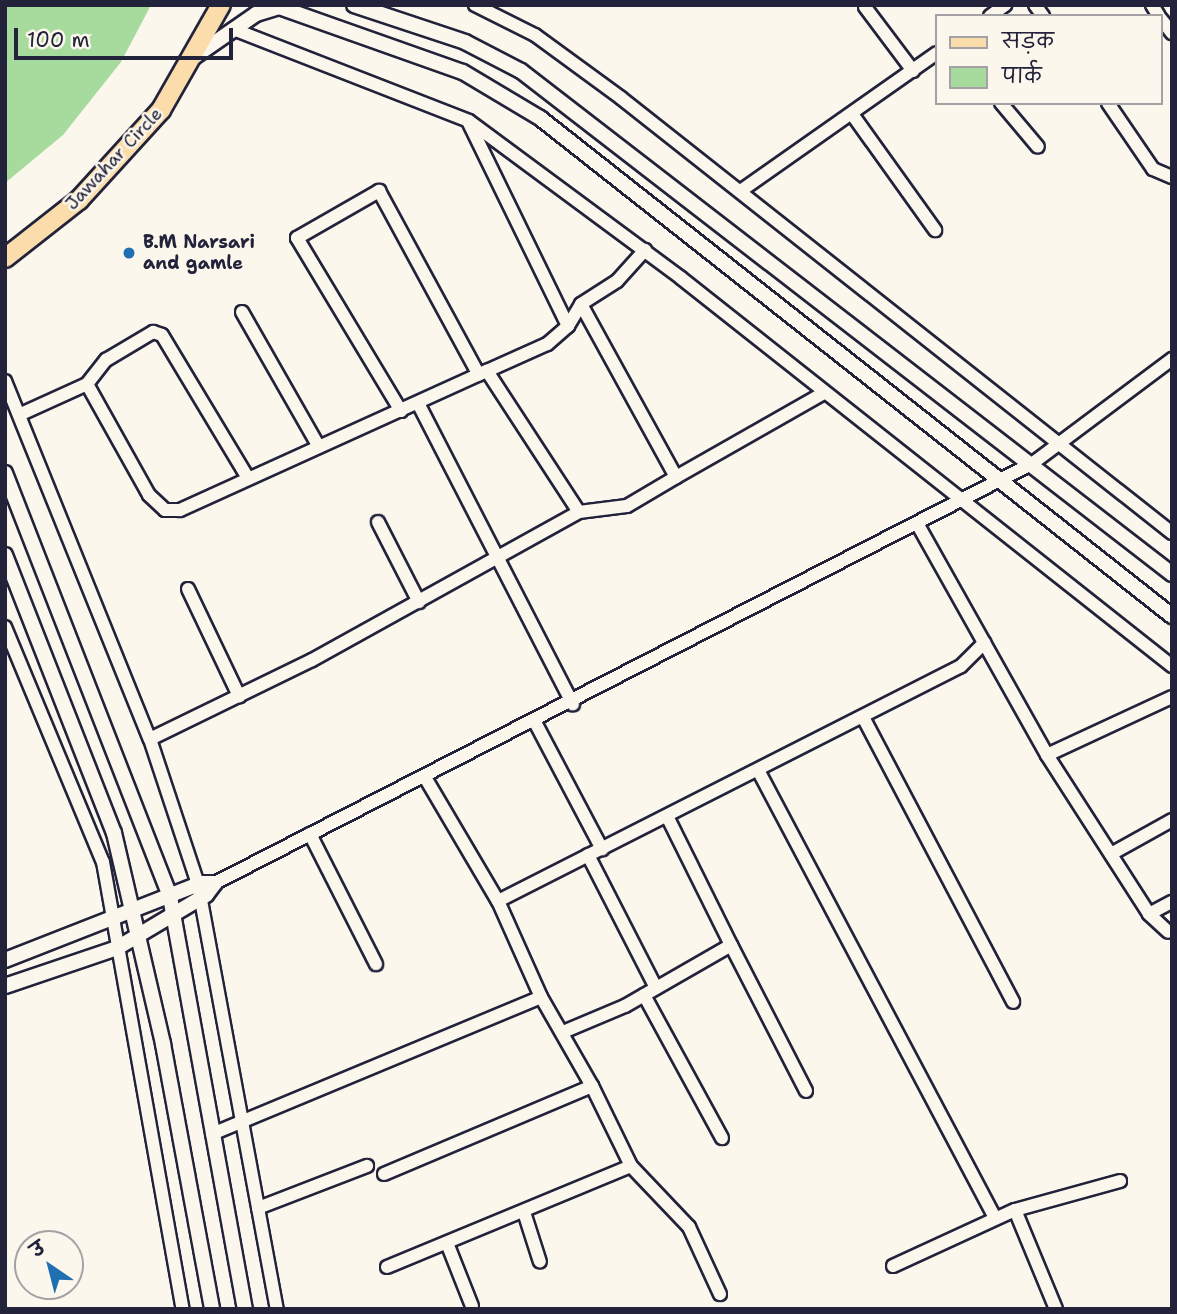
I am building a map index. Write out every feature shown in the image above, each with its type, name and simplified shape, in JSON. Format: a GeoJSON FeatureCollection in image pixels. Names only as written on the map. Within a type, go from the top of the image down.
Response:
{"type":"FeatureCollection","features":[{"type":"Feature","properties":{"kind":"main road","name":"Jawahar Circle"},"geometry":{"type":"LineString","coordinates":[[5,258],[79,200],[162,110],[221,5]]}},
{"type":"Feature","properties":{"kind":"street"},"geometry":{"type":"LineString","coordinates":[[354,5],[465,43],[521,71],[1033,463],[1172,574]]}},
{"type":"Feature","properties":{"kind":"street"},"geometry":{"type":"LineString","coordinates":[[475,5],[535,35],[742,190],[1172,533]]}},
{"type":"Feature","properties":{"kind":"street"},"geometry":{"type":"LineString","coordinates":[[193,57],[233,29],[279,7],[463,72],[540,118],[1172,616]]}},
{"type":"Feature","properties":{"kind":"street"},"geometry":{"type":"LineString","coordinates":[[865,7],[913,71]]}},
{"type":"Feature","properties":{"kind":"street"},"geometry":{"type":"LineString","coordinates":[[233,29],[469,121],[645,250],[1172,666]]}},
{"type":"Feature","properties":{"kind":"street"},"geometry":{"type":"LineString","coordinates":[[742,190],[936,54]]}},
{"type":"Feature","properties":{"kind":"street"},"geometry":{"type":"LineString","coordinates":[[1003,105],[1038,147]]}},
{"type":"Feature","properties":{"kind":"street"},"geometry":{"type":"LineString","coordinates":[[1109,105],[1153,169],[1172,177]]}},
{"type":"Feature","properties":{"kind":"street"},"geometry":{"type":"LineString","coordinates":[[852,114],[935,230]]}},
{"type":"Feature","properties":{"kind":"street"},"geometry":{"type":"LineString","coordinates":[[469,121],[568,326]]}},
{"type":"Feature","properties":{"kind":"street"},"geometry":{"type":"LineString","coordinates":[[401,411],[297,238],[379,191],[483,373],[579,512]]}},
{"type":"Feature","properties":{"kind":"street"},"geometry":{"type":"LineString","coordinates":[[87,384],[149,495],[165,510],[180,510],[547,344],[568,326],[581,304],[617,281],[645,250]]}},
{"type":"Feature","properties":{"kind":"street"},"geometry":{"type":"LineString","coordinates":[[581,304],[676,477]]}},
{"type":"Feature","properties":{"kind":"street"},"geometry":{"type":"LineString","coordinates":[[242,312],[319,447]]}},
{"type":"Feature","properties":{"kind":"street"},"geometry":{"type":"LineString","coordinates":[[20,414],[87,384],[106,360],[153,332],[162,335],[248,478]]}},
{"type":"Feature","properties":{"kind":"street"},"geometry":{"type":"LineString","coordinates":[[5,960],[170,897],[199,891],[573,704],[1033,463],[1063,444],[1172,359]]}},
{"type":"Feature","properties":{"kind":"street"},"geometry":{"type":"LineString","coordinates":[[5,381],[150,739],[199,891],[277,1309]]}},
{"type":"Feature","properties":{"kind":"street"},"geometry":{"type":"LineString","coordinates":[[150,739],[419,602],[579,512],[627,506],[824,393]]}},
{"type":"Feature","properties":{"kind":"street"},"geometry":{"type":"LineString","coordinates":[[418,403],[573,704]]}},
{"type":"Feature","properties":{"kind":"street"},"geometry":{"type":"LineString","coordinates":[[5,473],[170,897],[245,1309]]}},
{"type":"Feature","properties":{"kind":"street"},"geometry":{"type":"LineString","coordinates":[[378,522],[419,602]]}},
{"type":"Feature","properties":{"kind":"street"},"geometry":{"type":"LineString","coordinates":[[918,525],[1046,755],[1149,914],[1168,932]]}},
{"type":"Feature","properties":{"kind":"street"},"geometry":{"type":"LineString","coordinates":[[5,555],[114,833],[140,934],[212,1309]]}},
{"type":"Feature","properties":{"kind":"street"},"geometry":{"type":"LineString","coordinates":[[188,589],[239,696]]}},
{"type":"Feature","properties":{"kind":"street"},"geometry":{"type":"LineString","coordinates":[[5,627],[103,862],[183,1309]]}},
{"type":"Feature","properties":{"kind":"street"},"geometry":{"type":"LineString","coordinates":[[498,901],[961,666],[984,643]]}},
{"type":"Feature","properties":{"kind":"street"},"geometry":{"type":"LineString","coordinates":[[1046,755],[1172,697]]}},
{"type":"Feature","properties":{"kind":"street"},"geometry":{"type":"LineString","coordinates":[[863,717],[1013,1002]]}},
{"type":"Feature","properties":{"kind":"street"},"geometry":{"type":"LineString","coordinates":[[535,722],[602,849]]}},
{"type":"Feature","properties":{"kind":"street"},"geometry":{"type":"LineString","coordinates":[[758,770],[994,1216]]}},
{"type":"Feature","properties":{"kind":"street"},"geometry":{"type":"LineString","coordinates":[[426,779],[498,901],[541,997],[592,1086],[631,1166],[689,1227],[720,1294]]}},
{"type":"Feature","properties":{"kind":"street"},"geometry":{"type":"LineString","coordinates":[[667,816],[806,1091]]}},
{"type":"Feature","properties":{"kind":"street"},"geometry":{"type":"LineString","coordinates":[[1111,854],[1172,820]]}},
{"type":"Feature","properties":{"kind":"street"},"geometry":{"type":"LineString","coordinates":[[310,834],[376,964]]}},
{"type":"Feature","properties":{"kind":"street"},"geometry":{"type":"LineString","coordinates":[[588,855],[656,988]]}},
{"type":"Feature","properties":{"kind":"street"},"geometry":{"type":"LineString","coordinates":[[5,986],[117,948],[174,914],[199,891]]}},
{"type":"Feature","properties":{"kind":"street"},"geometry":{"type":"LineString","coordinates":[[1149,914],[1172,902]]}},
{"type":"Feature","properties":{"kind":"street"},"geometry":{"type":"LineString","coordinates":[[562,1032],[644,995],[731,945]]}},
{"type":"Feature","properties":{"kind":"street"},"geometry":{"type":"LineString","coordinates":[[644,995],[722,1138]]}},
{"type":"Feature","properties":{"kind":"street"},"geometry":{"type":"LineString","coordinates":[[212,1135],[541,997]]}},
{"type":"Feature","properties":{"kind":"street"},"geometry":{"type":"LineString","coordinates":[[384,1174],[592,1086]]}},
{"type":"Feature","properties":{"kind":"street"},"geometry":{"type":"LineString","coordinates":[[387,1267],[631,1166]]}},
{"type":"Feature","properties":{"kind":"street"},"geometry":{"type":"LineString","coordinates":[[258,1208],[367,1167]]}},
{"type":"Feature","properties":{"kind":"street"},"geometry":{"type":"LineString","coordinates":[[893,1266],[994,1216],[1120,1181]]}},
{"type":"Feature","properties":{"kind":"street"},"geometry":{"type":"LineString","coordinates":[[1015,1210],[1056,1309]]}},
{"type":"Feature","properties":{"kind":"street"},"geometry":{"type":"LineString","coordinates":[[524,1212],[540,1262]]}},
{"type":"Feature","properties":{"kind":"street"},"geometry":{"type":"LineString","coordinates":[[447,1243],[472,1306]]}},
{"type":"Feature","properties":{"kind":"green space"},"geometry":{"type":"Polygon","coordinates":[[[5,5],[151,5],[121,62],[63,135],[5,183],[5,5]]]}},
{"type":"Feature","properties":{"kind":"place","name":"B.M Narsari and gamle"},"geometry":{"type":"Point","coordinates":[129,253]}}]}
